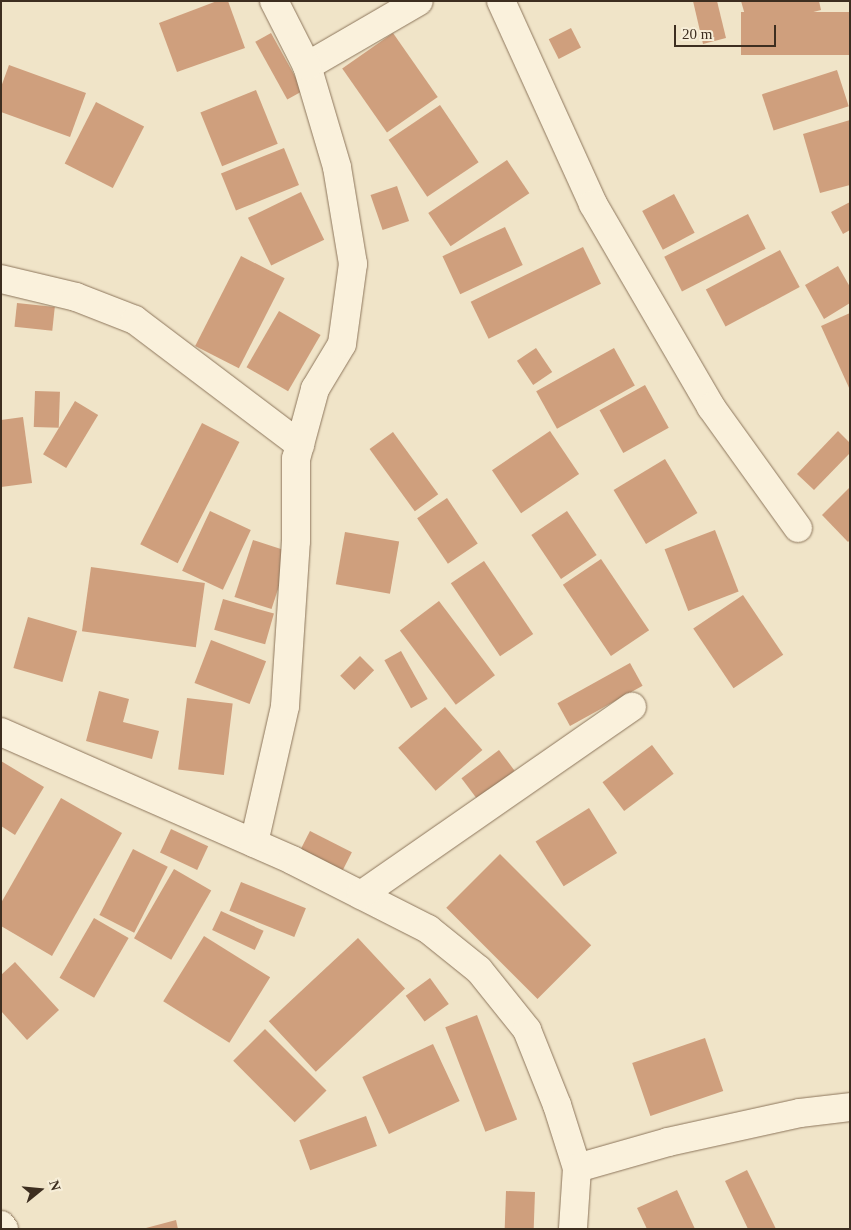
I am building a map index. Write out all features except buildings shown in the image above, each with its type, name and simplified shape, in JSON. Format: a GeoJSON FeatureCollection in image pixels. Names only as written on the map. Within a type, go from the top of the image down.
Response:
{"type":"FeatureCollection","features":[{"type":"Feature","properties":{"kind":"street"},"geometry":{"type":"LineString","coordinates":[[254,844],[284,706],[296,541],[296,459],[315,389],[342,344],[353,264],[337,166],[307,66],[274,1]]}},
{"type":"Feature","properties":{"kind":"street"},"geometry":{"type":"LineString","coordinates":[[307,66],[419,1]]}},
{"type":"Feature","properties":{"kind":"street"},"geometry":{"type":"LineString","coordinates":[[501,1],[606,229],[711,407],[798,528]]}},
{"type":"Feature","properties":{"kind":"street"},"geometry":{"type":"LineString","coordinates":[[1,279],[76,297],[135,320],[300,445]]}},
{"type":"Feature","properties":{"kind":"street"},"geometry":{"type":"LineString","coordinates":[[361,895],[632,707]]}},
{"type":"Feature","properties":{"kind":"street"},"geometry":{"type":"LineString","coordinates":[[1,732],[254,844],[361,895],[428,929],[479,970],[527,1030],[577,1168],[573,1229]]}},
{"type":"Feature","properties":{"kind":"street"},"geometry":{"type":"LineString","coordinates":[[577,1168],[668,1142],[800,1113],[850,1107]]}},
{"type":"Feature","properties":{"kind":"street"},"geometry":{"type":"LineString","coordinates":[[1,1225],[4,1229]]}}]}
